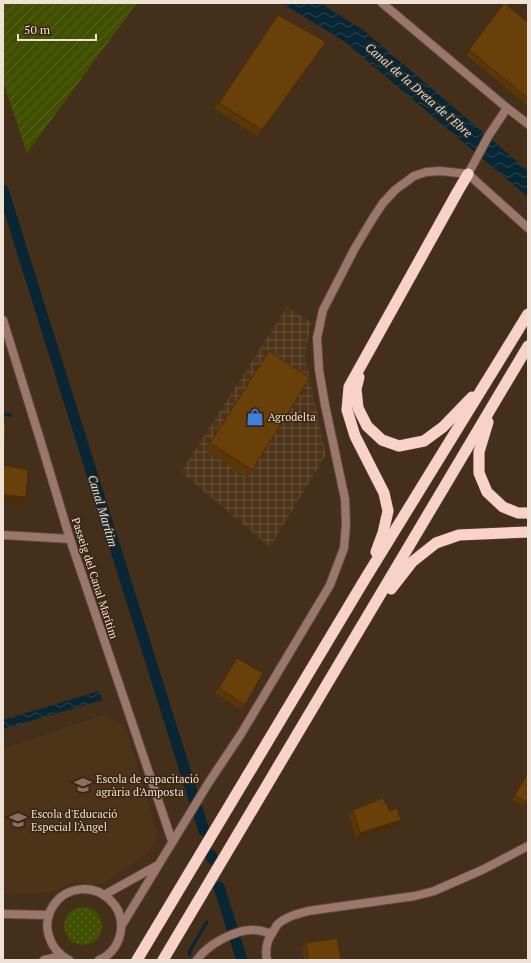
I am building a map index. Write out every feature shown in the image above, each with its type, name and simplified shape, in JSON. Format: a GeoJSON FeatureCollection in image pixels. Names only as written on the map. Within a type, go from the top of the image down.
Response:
{"type":"FeatureCollection","features":[{"type":"Feature","properties":{"kind":"highway"},"geometry":{"type":"LineString","coordinates":[[365,579],[383,533],[388,511],[384,493],[355,436],[347,410],[349,387],[468,174]]}},
{"type":"Feature","properties":{"kind":"highway"},"geometry":{"type":"LineString","coordinates":[[138,960],[365,579],[528,314]]}},
{"type":"Feature","properties":{"kind":"highway"},"geometry":{"type":"LineString","coordinates":[[163,960],[528,346]]}},
{"type":"Feature","properties":{"kind":"highway"},"geometry":{"type":"LineString","coordinates":[[363,363],[356,389],[358,408],[367,426],[382,440],[399,446],[424,441],[439,431],[488,381]]}},
{"type":"Feature","properties":{"kind":"highway"},"geometry":{"type":"LineString","coordinates":[[493,406],[479,452],[479,473],[487,492],[503,507],[518,513],[528,513]]}},
{"type":"Feature","properties":{"kind":"highway"},"geometry":{"type":"LineString","coordinates":[[358,634],[412,562],[436,543],[459,535],[528,532]]}},
{"type":"Feature","properties":{"kind":"street"},"geometry":{"type":"LineString","coordinates":[[382,3],[528,124]]}},
{"type":"Feature","properties":{"kind":"street"},"geometry":{"type":"LineString","coordinates":[[468,174],[489,135],[507,108]]}},
{"type":"Feature","properties":{"kind":"street"},"geometry":{"type":"LineString","coordinates":[[122,924],[159,865],[172,841],[241,734],[330,585],[344,548],[346,524],[345,499],[325,405],[319,370],[317,338],[323,310],[355,248],[383,203],[395,190],[414,176],[426,172],[440,171],[468,174],[528,228]]}},
{"type":"Feature","properties":{"kind":"street","name":"Passeig del Canal Marítim"},"geometry":{"type":"LineString","coordinates":[[3,320],[70,539],[172,841]]}},
{"type":"Feature","properties":{"kind":"street"},"geometry":{"type":"LineString","coordinates":[[3,535],[70,539]]}},
{"type":"Feature","properties":{"kind":"street"},"geometry":{"type":"LineString","coordinates":[[267,960],[267,944],[270,935],[285,919],[294,915],[308,911],[415,896],[434,891],[482,870],[528,846]]}},
{"type":"Feature","properties":{"kind":"street"},"geometry":{"type":"LineString","coordinates":[[104,895],[159,865]]}},
{"type":"Feature","properties":{"kind":"street"},"geometry":{"type":"LineString","coordinates":[[69,960],[61,956],[49,937],[47,926],[49,915],[54,905],[61,897],[71,891],[82,889],[94,890],[113,902],[119,913],[122,924],[121,935],[117,944],[111,952],[99,960]]}},
{"type":"Feature","properties":{"kind":"street"},"geometry":{"type":"LineString","coordinates":[[3,914],[49,915]]}},
{"type":"Feature","properties":{"kind":"street"},"geometry":{"type":"LineString","coordinates":[[197,960],[209,947],[228,936],[239,932],[254,930],[272,934]]}},
{"type":"Feature","properties":{"kind":"street"},"geometry":{"type":"LineString","coordinates":[[44,960],[61,956]]}},
{"type":"Feature","properties":{"kind":"shaded area"},"geometry":{"type":"Polygon","coordinates":[[[287,307],[311,322],[305,357],[326,455],[270,547],[181,472],[287,307]]]}},
{"type":"Feature","properties":{"kind":"shaded area","name":"Escola de capacitació agrària d'Amposta"},"geometry":{"type":"Polygon","coordinates":[[[106,714],[125,726],[157,833],[156,843],[148,853],[105,883],[95,885],[71,883],[55,892],[3,894],[3,749],[106,714]]]}},
{"type":"Feature","properties":{"kind":"green space"},"geometry":{"type":"Polygon","coordinates":[[[3,3],[137,3],[27,153],[3,82],[3,3]]]}},
{"type":"Feature","properties":{"kind":"green space"},"geometry":{"type":"Polygon","coordinates":[[[79,907],[87,907],[97,912],[101,919],[101,933],[97,940],[87,945],[79,945],[69,940],[67,937],[64,930],[64,922],[69,912],[72,910],[79,907]]]}},
{"type":"Feature","properties":{"kind":"water","name":"Canal de la Dreta de l'Ebre"},"geometry":{"type":"Polygon","coordinates":[[[282,3],[320,3],[363,30],[528,171],[528,197],[345,42],[282,3]]]}},
{"type":"Feature","properties":{"kind":"water"},"geometry":{"type":"Polygon","coordinates":[[[99,691],[102,700],[3,729],[3,720],[99,691]]]}},
{"type":"Feature","properties":{"kind":"building"},"geometry":{"type":"Polygon","coordinates":[[[504,3],[528,22],[528,98],[469,50],[504,3]]]}},
{"type":"Feature","properties":{"kind":"building"},"geometry":{"type":"Polygon","coordinates":[[[278,15],[326,42],[262,130],[219,103],[278,15]]]}},
{"type":"Feature","properties":{"kind":"building","name":"Agrodelta"},"geometry":{"type":"Polygon","coordinates":[[[269,351],[310,378],[252,470],[210,443],[269,351]]]}},
{"type":"Feature","properties":{"kind":"building"},"geometry":{"type":"Polygon","coordinates":[[[3,423],[6,423],[4,465],[28,470],[26,497],[3,495],[3,423]]]}},
{"type":"Feature","properties":{"kind":"building"},"geometry":{"type":"Polygon","coordinates":[[[237,658],[263,673],[245,705],[219,688],[237,658]]]}},
{"type":"Feature","properties":{"kind":"building"},"geometry":{"type":"Polygon","coordinates":[[[528,773],[528,799],[526,802],[514,796],[528,773]]]}},
{"type":"Feature","properties":{"kind":"building"},"geometry":{"type":"Polygon","coordinates":[[[383,798],[390,811],[397,808],[401,820],[360,833],[353,810],[383,798]]]}},
{"type":"Feature","properties":{"kind":"building"},"geometry":{"type":"Polygon","coordinates":[[[337,938],[341,960],[308,960],[306,943],[337,938]]]}},
{"type":"Feature","properties":{"kind":"waterway","name":"Canal Marítim"},"geometry":{"type":"LineString","coordinates":[[3,190],[204,831]]}},
{"type":"Feature","properties":{"kind":"waterway","name":"Canal Marítim"},"geometry":{"type":"LineString","coordinates":[[65,402],[69,401]]}},
{"type":"Feature","properties":{"kind":"waterway"},"geometry":{"type":"LineString","coordinates":[[3,414],[10,415]]}},
{"type":"Feature","properties":{"kind":"waterway","name":"Canal Marítim"},"geometry":{"type":"LineString","coordinates":[[211,855],[212,859]]}},
{"type":"Feature","properties":{"kind":"waterway","name":"Canal Marítim"},"geometry":{"type":"LineString","coordinates":[[219,887],[242,960]]}},
{"type":"Feature","properties":{"kind":"waterway"},"geometry":{"type":"LineString","coordinates":[[190,955],[189,952],[207,922]]}},
{"type":"Feature","properties":{"kind":"place","name":"Agrodelta"},"geometry":{"type":"Point","coordinates":[255,417]}},
{"type":"Feature","properties":{"kind":"place","name":"Escola de capacitació agrària d'Amposta"},"geometry":{"type":"Point","coordinates":[83,785]}},
{"type":"Feature","properties":{"kind":"place","name":"Escola d'Educació Especial l'Àngel"},"geometry":{"type":"Point","coordinates":[18,820]}}]}
